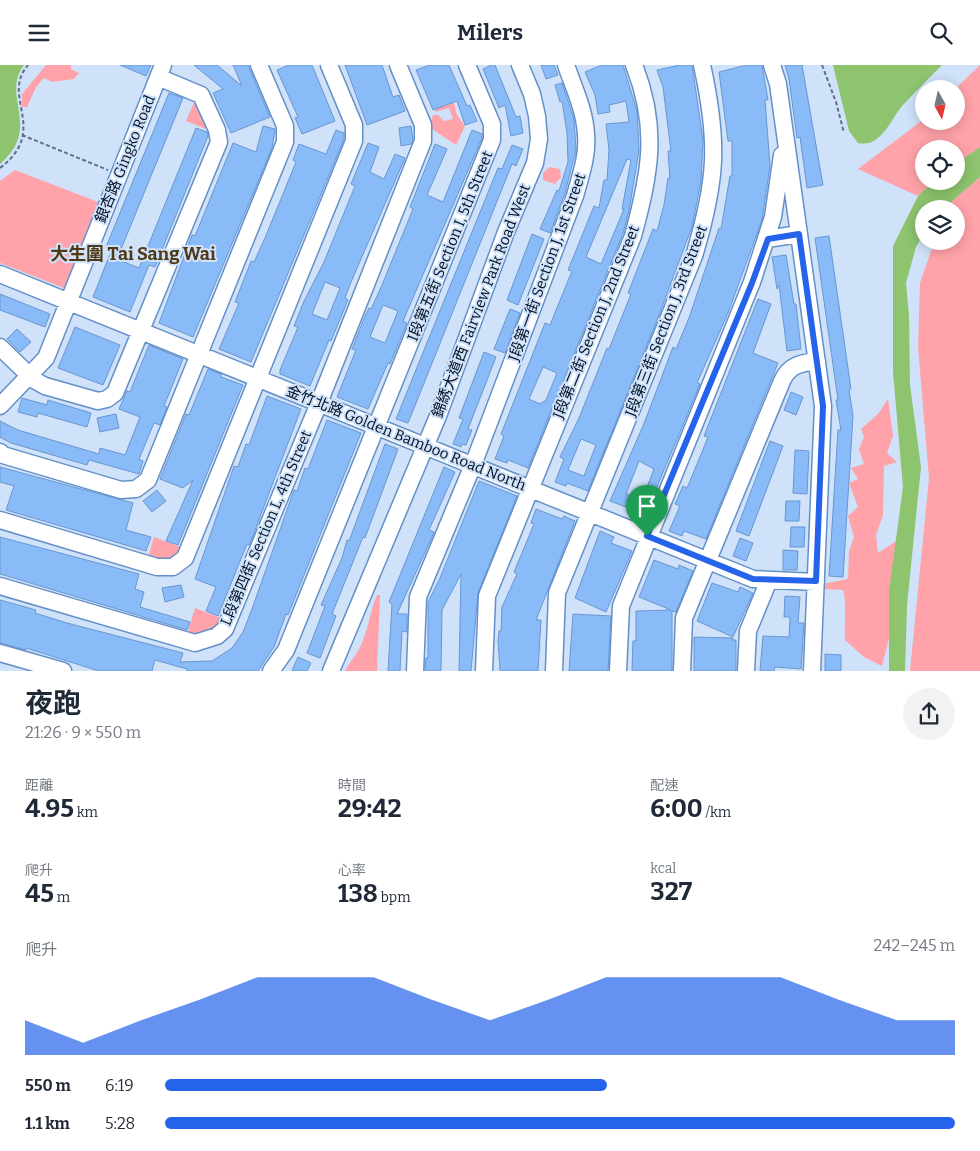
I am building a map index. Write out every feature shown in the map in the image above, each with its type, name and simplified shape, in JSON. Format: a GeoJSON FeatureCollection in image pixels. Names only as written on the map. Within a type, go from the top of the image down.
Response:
{"type":"FeatureCollection","features":[{"type":"Feature","properties":{"kind":"street"},"geometry":{"type":"LineString","coordinates":[[0,452],[3,455],[121,490],[136,489],[143,485],[152,473],[285,142],[285,126],[259,65]]}},
{"type":"Feature","properties":{"kind":"street"},"geometry":{"type":"LineString","coordinates":[[0,520],[157,567],[173,567],[180,563],[189,551],[260,379],[354,141],[354,125],[328,65]]}},
{"type":"Feature","properties":{"kind":"street","name":"L段第四街 Section L, 4th Street"},"geometry":{"type":"LineString","coordinates":[[0,586],[184,641],[195,643],[216,636],[225,629],[319,403],[423,141],[423,125],[398,65]]}},
{"type":"Feature","properties":{"kind":"street","name":"I段第五街 Section I, 5th Street"},"geometry":{"type":"LineString","coordinates":[[271,671],[286,650],[378,427],[492,140],[494,132],[492,124],[467,65]]}},
{"type":"Feature","properties":{"kind":"street","name":"錦綉大道西 Fairview Park Road West"},"geometry":{"type":"LineString","coordinates":[[335,667],[424,445],[438,416],[506,232],[535,163],[539,139],[537,116],[532,94],[520,65]]}},
{"type":"Feature","properties":{"kind":"street","name":"J段第一街 Section J, 1st Street"},"geometry":{"type":"LineString","coordinates":[[415,671],[418,597],[473,465],[575,196],[583,165],[586,136],[580,103],[566,65]]}},
{"type":"Feature","properties":{"kind":"street","name":"J段第二街 Section J, 2nd Street"},"geometry":{"type":"LineString","coordinates":[[484,671],[487,596],[633,236],[644,197],[650,156],[650,118],[642,84],[634,65]]}},
{"type":"Feature","properties":{"kind":"street","name":"J段第三街 Section J, 3rd Street"},"geometry":{"type":"LineString","coordinates":[[554,671],[557,593],[694,256],[707,212],[713,181],[715,145],[711,108],[702,65]]}},
{"type":"Feature","properties":{"kind":"street"},"geometry":{"type":"LineString","coordinates":[[772,65],[778,84],[824,418],[812,671]]}},
{"type":"Feature","properties":{"kind":"street"},"geometry":{"type":"LineString","coordinates":[[0,347],[30,376],[50,388],[93,401],[108,399],[118,389],[219,138],[201,95],[161,71]]}},
{"type":"Feature","properties":{"kind":"street","name":"銀杏路 Gingko Road"},"geometry":{"type":"LineString","coordinates":[[0,406],[46,358],[161,71]]}},
{"type":"Feature","properties":{"kind":"street"},"geometry":{"type":"LineString","coordinates":[[618,671],[621,606],[647,536],[752,283],[768,239],[777,195],[785,134]]}},
{"type":"Feature","properties":{"kind":"street"},"geometry":{"type":"LineString","coordinates":[[768,239],[799,234]]}},
{"type":"Feature","properties":{"kind":"street","name":"金竹北路 Golden Bamboo Road North"},"geometry":{"type":"LineString","coordinates":[[0,273],[753,579],[816,581]]}},
{"type":"Feature","properties":{"kind":"street"},"geometry":{"type":"LineString","coordinates":[[682,671],[684,618],[786,374],[799,364],[817,361]]}},
{"type":"Feature","properties":{"kind":"street"},"geometry":{"type":"LineString","coordinates":[[746,671],[748,631],[769,580]]}},
{"type":"Feature","properties":{"kind":"street"},"geometry":{"type":"LineString","coordinates":[[0,653],[62,671]]}},
{"type":"Feature","properties":{"kind":"path"},"geometry":{"type":"LineString","coordinates":[[0,168],[13,155],[22,135],[23,114],[17,90],[20,75],[28,65]]}},
{"type":"Feature","properties":{"kind":"path"},"geometry":{"type":"LineString","coordinates":[[822,65],[836,102],[844,133]]}},
{"type":"Feature","properties":{"kind":"path"},"geometry":{"type":"LineString","coordinates":[[22,135],[119,174]]}},
{"type":"Feature","properties":{"kind":"shaded area"},"geometry":{"type":"Polygon","coordinates":[[[0,65],[24,65],[18,77],[16,89],[20,125],[19,137],[12,150],[0,164],[0,65]]]}},
{"type":"Feature","properties":{"kind":"shaded area"},"geometry":{"type":"Polygon","coordinates":[[[46,65],[71,65],[71,69],[79,73],[74,79],[52,82],[44,78],[36,87],[27,107],[22,107],[22,94],[46,65]]]}},
{"type":"Feature","properties":{"kind":"shaded area"},"geometry":{"type":"Polygon","coordinates":[[[833,65],[942,65],[927,80],[915,80],[915,93],[903,105],[880,137],[866,143],[858,143],[849,131],[833,65]]]}},
{"type":"Feature","properties":{"kind":"shaded area"},"geometry":{"type":"Polygon","coordinates":[[[980,65],[980,147],[965,158],[965,140],[915,140],[915,190],[924,190],[918,196],[858,169],[915,126],[915,130],[965,130],[964,80],[980,65]]]}},
{"type":"Feature","properties":{"kind":"shaded area"},"geometry":{"type":"Polygon","coordinates":[[[196,98],[211,131],[186,121],[196,98]]]}},
{"type":"Feature","properties":{"kind":"shaded area"},"geometry":{"type":"Polygon","coordinates":[[[454,103],[457,115],[465,126],[456,145],[429,127],[433,115],[438,115],[444,121],[453,119],[449,108],[435,112],[436,107],[454,103]]]}},
{"type":"Feature","properties":{"kind":"shaded area"},"geometry":{"type":"Polygon","coordinates":[[[980,147],[980,177],[965,190],[965,158],[980,147]]]}},
{"type":"Feature","properties":{"kind":"shaded area"},"geometry":{"type":"Polygon","coordinates":[[[550,167],[560,169],[561,177],[555,184],[543,180],[543,173],[550,167]]]}},
{"type":"Feature","properties":{"kind":"shaded area"},"geometry":{"type":"Polygon","coordinates":[[[15,170],[98,202],[64,288],[0,263],[0,181],[15,170]]]}},
{"type":"Feature","properties":{"kind":"shaded area"},"geometry":{"type":"Polygon","coordinates":[[[980,177],[980,671],[910,671],[929,478],[918,347],[920,283],[932,250],[965,250],[965,200],[953,200],[980,177]]]}},
{"type":"Feature","properties":{"kind":"shaded area"},"geometry":{"type":"Polygon","coordinates":[[[924,190],[965,190],[953,200],[916,200],[924,190]]]}},
{"type":"Feature","properties":{"kind":"shaded area"},"geometry":{"type":"Polygon","coordinates":[[[915,202],[915,250],[906,283],[909,316],[910,385],[921,467],[907,605],[905,671],[889,671],[889,591],[903,487],[893,372],[893,246],[915,202]]]}},
{"type":"Feature","properties":{"kind":"shaded area"},"geometry":{"type":"Polygon","coordinates":[[[888,399],[893,436],[887,453],[897,462],[884,466],[883,515],[876,535],[878,553],[901,538],[892,627],[882,666],[864,657],[845,640],[843,590],[823,589],[822,584],[848,579],[849,551],[854,537],[848,516],[858,507],[849,483],[858,479],[851,468],[864,464],[859,449],[864,437],[861,429],[878,414],[888,399]]]}},
{"type":"Feature","properties":{"kind":"shaded area"},"geometry":{"type":"Polygon","coordinates":[[[154,537],[183,548],[175,556],[167,560],[148,557],[154,537]]]}},
{"type":"Feature","properties":{"kind":"shaded area"},"geometry":{"type":"Polygon","coordinates":[[[377,595],[380,595],[377,671],[345,671],[361,644],[377,595]]]}},
{"type":"Feature","properties":{"kind":"shaded area"},"geometry":{"type":"Polygon","coordinates":[[[195,608],[223,619],[220,624],[208,632],[187,635],[195,608]]]}},
{"type":"Feature","properties":{"kind":"building"},"geometry":{"type":"Polygon","coordinates":[[[120,65],[151,65],[146,76],[120,65]]]}},
{"type":"Feature","properties":{"kind":"building"},"geometry":{"type":"Polygon","coordinates":[[[194,65],[217,65],[242,86],[233,65],[248,65],[270,117],[231,133],[213,93],[223,89],[194,65]]]}},
{"type":"Feature","properties":{"kind":"building"},"geometry":{"type":"Polygon","coordinates":[[[289,65],[312,65],[335,121],[302,134],[295,118],[298,117],[277,70],[289,65]]]}},
{"type":"Feature","properties":{"kind":"building"},"geometry":{"type":"Polygon","coordinates":[[[345,65],[382,65],[393,97],[399,95],[405,111],[367,125],[345,65]]]}},
{"type":"Feature","properties":{"kind":"building"},"geometry":{"type":"Polygon","coordinates":[[[430,65],[449,65],[467,106],[470,105],[477,121],[465,125],[457,101],[433,110],[416,70],[430,65]]]}},
{"type":"Feature","properties":{"kind":"building"},"geometry":{"type":"Polygon","coordinates":[[[495,65],[516,117],[520,116],[523,133],[511,136],[505,105],[499,108],[483,69],[495,65]]]}},
{"type":"Feature","properties":{"kind":"building"},"geometry":{"type":"Polygon","coordinates":[[[541,65],[554,65],[558,75],[546,79],[541,65]]]}},
{"type":"Feature","properties":{"kind":"building"},"geometry":{"type":"Polygon","coordinates":[[[602,65],[623,65],[637,111],[639,150],[629,211],[623,233],[528,468],[508,460],[507,463],[495,459],[504,436],[501,434],[545,323],[550,325],[572,271],[568,270],[594,206],[599,208],[604,180],[607,180],[609,150],[606,124],[629,122],[626,101],[609,105],[610,112],[598,114],[595,95],[585,72],[602,65]],[[627,159],[586,257],[601,264],[624,209],[622,209],[631,160],[627,159]],[[543,367],[529,399],[540,404],[546,400],[557,373],[543,367]]]}},
{"type":"Feature","properties":{"kind":"building"},"geometry":{"type":"Polygon","coordinates":[[[680,65],[692,65],[703,140],[701,181],[692,227],[659,315],[588,491],[567,483],[566,486],[555,482],[564,459],[560,457],[579,418],[607,348],[609,349],[631,294],[628,293],[653,229],[657,231],[664,205],[668,178],[670,179],[668,151],[671,151],[663,87],[657,70],[680,65]],[[581,439],[568,470],[584,476],[596,445],[581,439]]]}},
{"type":"Feature","properties":{"kind":"building"},"geometry":{"type":"Polygon","coordinates":[[[747,65],[762,65],[768,100],[765,100],[770,166],[762,220],[728,313],[697,383],[700,384],[644,518],[633,514],[634,510],[610,501],[643,426],[673,347],[676,349],[689,318],[719,228],[721,229],[730,176],[732,176],[732,141],[728,141],[719,72],[747,65]],[[639,461],[626,494],[642,500],[654,469],[639,461]]]}},
{"type":"Feature","properties":{"kind":"building"},"geometry":{"type":"Polygon","coordinates":[[[785,65],[802,65],[823,185],[807,188],[800,137],[797,138],[789,79],[785,65]]]}},
{"type":"Feature","properties":{"kind":"building"},"geometry":{"type":"Polygon","coordinates":[[[562,83],[574,119],[576,150],[565,193],[550,233],[540,229],[557,190],[559,191],[568,162],[567,133],[562,101],[560,102],[555,85],[562,83]]]}},
{"type":"Feature","properties":{"kind":"building"},"geometry":{"type":"Polygon","coordinates":[[[169,93],[183,98],[117,259],[139,268],[196,128],[207,132],[208,136],[155,267],[149,265],[130,312],[93,297],[112,249],[106,247],[169,93]]]}},
{"type":"Feature","properties":{"kind":"building"},"geometry":{"type":"Polygon","coordinates":[[[263,126],[275,129],[272,148],[193,337],[159,323],[192,235],[195,236],[233,143],[256,152],[263,126]]]}},
{"type":"Feature","properties":{"kind":"building"},"geometry":{"type":"Polygon","coordinates":[[[411,126],[413,140],[411,144],[401,146],[399,128],[411,126]]]}},
{"type":"Feature","properties":{"kind":"building"},"geometry":{"type":"Polygon","coordinates":[[[336,130],[344,133],[344,139],[251,362],[219,349],[239,303],[235,302],[251,261],[254,262],[265,238],[296,162],[293,160],[299,144],[326,154],[336,130]]]}},
{"type":"Feature","properties":{"kind":"building"},"geometry":{"type":"Polygon","coordinates":[[[472,130],[482,134],[482,138],[403,321],[407,323],[368,409],[337,397],[356,350],[352,349],[365,316],[369,308],[371,309],[382,285],[413,209],[410,207],[435,144],[447,149],[427,195],[443,202],[472,130]],[[383,305],[370,337],[385,343],[398,311],[383,305]]]}},
{"type":"Feature","properties":{"kind":"building"},"geometry":{"type":"Polygon","coordinates":[[[368,143],[379,147],[370,172],[384,179],[395,154],[405,158],[351,282],[345,298],[348,300],[310,386],[280,374],[280,370],[298,327],[294,326],[304,301],[324,262],[355,186],[351,184],[368,143]],[[325,282],[312,314],[327,320],[340,288],[325,282]]]}},
{"type":"Feature","properties":{"kind":"building"},"geometry":{"type":"Polygon","coordinates":[[[512,145],[523,149],[516,166],[512,164],[408,423],[396,419],[498,168],[502,169],[512,145]]]}},
{"type":"Feature","properties":{"kind":"building"},"geometry":{"type":"Polygon","coordinates":[[[532,234],[544,239],[518,305],[507,300],[532,234]]]}},
{"type":"Feature","properties":{"kind":"building"},"geometry":{"type":"Polygon","coordinates":[[[829,236],[851,389],[849,390],[853,416],[843,577],[829,576],[838,430],[841,430],[815,238],[829,236]]]}},
{"type":"Feature","properties":{"kind":"building"},"geometry":{"type":"Polygon","coordinates":[[[786,255],[794,304],[796,304],[801,349],[787,351],[779,285],[777,289],[772,257],[786,255]]]}},
{"type":"Feature","properties":{"kind":"building"},"geometry":{"type":"Polygon","coordinates":[[[0,294],[50,314],[45,327],[0,310],[0,294]]]}},
{"type":"Feature","properties":{"kind":"building"},"geometry":{"type":"Polygon","coordinates":[[[758,299],[771,304],[753,353],[778,363],[706,539],[684,531],[682,536],[669,531],[680,506],[675,504],[683,486],[687,488],[702,452],[708,437],[704,436],[758,299]]]}},
{"type":"Feature","properties":{"kind":"building"},"geometry":{"type":"Polygon","coordinates":[[[510,309],[520,313],[505,353],[494,349],[510,309]]]}},
{"type":"Feature","properties":{"kind":"building"},"geometry":{"type":"Polygon","coordinates":[[[75,327],[120,345],[103,385],[58,368],[75,327]]]}},
{"type":"Feature","properties":{"kind":"building"},"geometry":{"type":"Polygon","coordinates":[[[17,329],[31,342],[20,352],[7,339],[17,329]]]}},
{"type":"Feature","properties":{"kind":"building"},"geometry":{"type":"Polygon","coordinates":[[[149,345],[183,359],[164,406],[167,407],[160,425],[154,423],[139,459],[143,461],[139,474],[89,460],[87,465],[11,443],[0,437],[0,421],[18,430],[99,454],[100,448],[125,455],[140,417],[119,409],[127,391],[130,392],[149,345]]]}},
{"type":"Feature","properties":{"kind":"building"},"geometry":{"type":"Polygon","coordinates":[[[484,352],[496,357],[468,429],[472,430],[466,445],[462,444],[461,447],[453,444],[463,419],[459,418],[484,352]]]}},
{"type":"Feature","properties":{"kind":"building"},"geometry":{"type":"Polygon","coordinates":[[[208,369],[221,374],[221,377],[243,385],[178,545],[166,541],[193,480],[183,488],[160,479],[186,414],[189,415],[208,369]]]}},
{"type":"Feature","properties":{"kind":"building"},"geometry":{"type":"Polygon","coordinates":[[[791,392],[803,397],[796,415],[784,410],[791,392]]]}},
{"type":"Feature","properties":{"kind":"building"},"geometry":{"type":"Polygon","coordinates":[[[267,396],[301,409],[252,538],[249,545],[247,544],[218,616],[206,611],[216,587],[195,579],[234,466],[238,467],[246,444],[249,445],[267,396]]]}},
{"type":"Feature","properties":{"kind":"building"},"geometry":{"type":"Polygon","coordinates":[[[22,398],[47,405],[48,400],[91,413],[87,427],[38,413],[37,417],[18,412],[22,398]]]}},
{"type":"Feature","properties":{"kind":"building"},"geometry":{"type":"Polygon","coordinates":[[[116,414],[119,428],[100,432],[97,418],[116,414]]]}},
{"type":"Feature","properties":{"kind":"building"},"geometry":{"type":"Polygon","coordinates":[[[327,420],[361,433],[288,615],[286,614],[274,647],[258,671],[187,671],[187,669],[155,660],[152,671],[99,671],[26,648],[26,650],[0,643],[0,600],[36,610],[35,613],[67,623],[183,653],[180,662],[212,661],[232,648],[243,632],[294,490],[297,491],[305,468],[308,469],[327,420]]]}},
{"type":"Feature","properties":{"kind":"building"},"geometry":{"type":"Polygon","coordinates":[[[770,441],[783,446],[749,536],[736,531],[770,441]]]}},
{"type":"Feature","properties":{"kind":"building"},"geometry":{"type":"Polygon","coordinates":[[[385,444],[398,449],[365,538],[363,537],[332,614],[336,616],[320,658],[307,653],[325,606],[321,605],[342,558],[347,540],[349,541],[385,444]]]}},
{"type":"Feature","properties":{"kind":"building"},"geometry":{"type":"Polygon","coordinates":[[[795,450],[809,451],[807,494],[793,493],[795,450]]]}},
{"type":"Feature","properties":{"kind":"building"},"geometry":{"type":"Polygon","coordinates":[[[0,467],[133,503],[126,530],[151,537],[146,551],[6,510],[14,486],[0,482],[0,467]]]}},
{"type":"Feature","properties":{"kind":"building"},"geometry":{"type":"Polygon","coordinates":[[[444,467],[455,472],[429,530],[434,532],[432,537],[397,614],[407,614],[407,632],[402,631],[400,671],[388,671],[392,604],[389,602],[444,467]]]}},
{"type":"Feature","properties":{"kind":"building"},"geometry":{"type":"Polygon","coordinates":[[[479,481],[517,496],[478,593],[471,671],[459,671],[461,574],[442,610],[441,671],[425,671],[426,658],[428,658],[428,602],[440,578],[479,481]]]}},
{"type":"Feature","properties":{"kind":"building"},"geometry":{"type":"Polygon","coordinates":[[[157,490],[166,501],[152,512],[143,501],[157,490]]]}},
{"type":"Feature","properties":{"kind":"building"},"geometry":{"type":"Polygon","coordinates":[[[786,501],[800,501],[799,521],[785,521],[786,501]]]}},
{"type":"Feature","properties":{"kind":"building"},"geometry":{"type":"Polygon","coordinates":[[[536,509],[562,519],[564,516],[575,521],[536,620],[541,620],[538,671],[500,671],[498,641],[499,631],[501,631],[502,607],[517,574],[514,572],[534,524],[531,523],[536,509]]]}},
{"type":"Feature","properties":{"kind":"building"},"geometry":{"type":"Polygon","coordinates":[[[791,527],[805,527],[804,547],[790,547],[791,527]]]}},
{"type":"Feature","properties":{"kind":"building"},"geometry":{"type":"Polygon","coordinates":[[[600,531],[614,537],[611,543],[632,551],[606,612],[575,598],[600,531]]]}},
{"type":"Feature","properties":{"kind":"building"},"geometry":{"type":"Polygon","coordinates":[[[0,537],[139,574],[135,589],[144,592],[140,607],[190,622],[187,630],[0,574],[0,537]]]}},
{"type":"Feature","properties":{"kind":"building"},"geometry":{"type":"Polygon","coordinates":[[[740,538],[753,543],[746,561],[733,556],[740,538]]]}},
{"type":"Feature","properties":{"kind":"building"},"geometry":{"type":"Polygon","coordinates":[[[783,550],[798,551],[797,570],[783,570],[783,550]]]}},
{"type":"Feature","properties":{"kind":"building"},"geometry":{"type":"Polygon","coordinates":[[[654,560],[678,569],[679,565],[693,571],[676,612],[672,611],[672,671],[632,671],[633,641],[636,641],[636,611],[671,610],[639,597],[654,560]]]}},
{"type":"Feature","properties":{"kind":"building"},"geometry":{"type":"Polygon","coordinates":[[[712,583],[738,592],[740,587],[753,593],[733,637],[697,621],[712,583]]]}},
{"type":"Feature","properties":{"kind":"building"},"geometry":{"type":"Polygon","coordinates":[[[181,585],[184,597],[165,602],[162,588],[181,585]]]}},
{"type":"Feature","properties":{"kind":"building"},"geometry":{"type":"Polygon","coordinates":[[[785,596],[800,597],[798,623],[804,623],[801,669],[775,667],[774,671],[760,671],[763,636],[789,637],[790,617],[784,617],[785,596]]]}},
{"type":"Feature","properties":{"kind":"building"},"geometry":{"type":"Polygon","coordinates":[[[573,614],[611,616],[608,671],[569,671],[573,614]]]}},
{"type":"Feature","properties":{"kind":"building"},"geometry":{"type":"Polygon","coordinates":[[[694,637],[733,638],[732,640],[736,640],[736,671],[694,671],[694,637]]]}},
{"type":"Feature","properties":{"kind":"building"},"geometry":{"type":"Polygon","coordinates":[[[825,654],[841,655],[841,671],[825,671],[825,654]]]}},
{"type":"Feature","properties":{"kind":"building"},"geometry":{"type":"Polygon","coordinates":[[[298,657],[311,663],[307,671],[292,671],[298,657]]]}},
{"type":"Feature","properties":{"kind":"district","name":"大生圍 Tai Sang Wai"},"geometry":{"type":"Point","coordinates":[133,254]}},
{"type":"Feature","properties":{"kind":"route"},"geometry":{"type":"LineString","coordinates":[[799,234],[824,418],[816,581],[753,579],[647,536],[752,283],[768,239],[799,234]]}}]}
